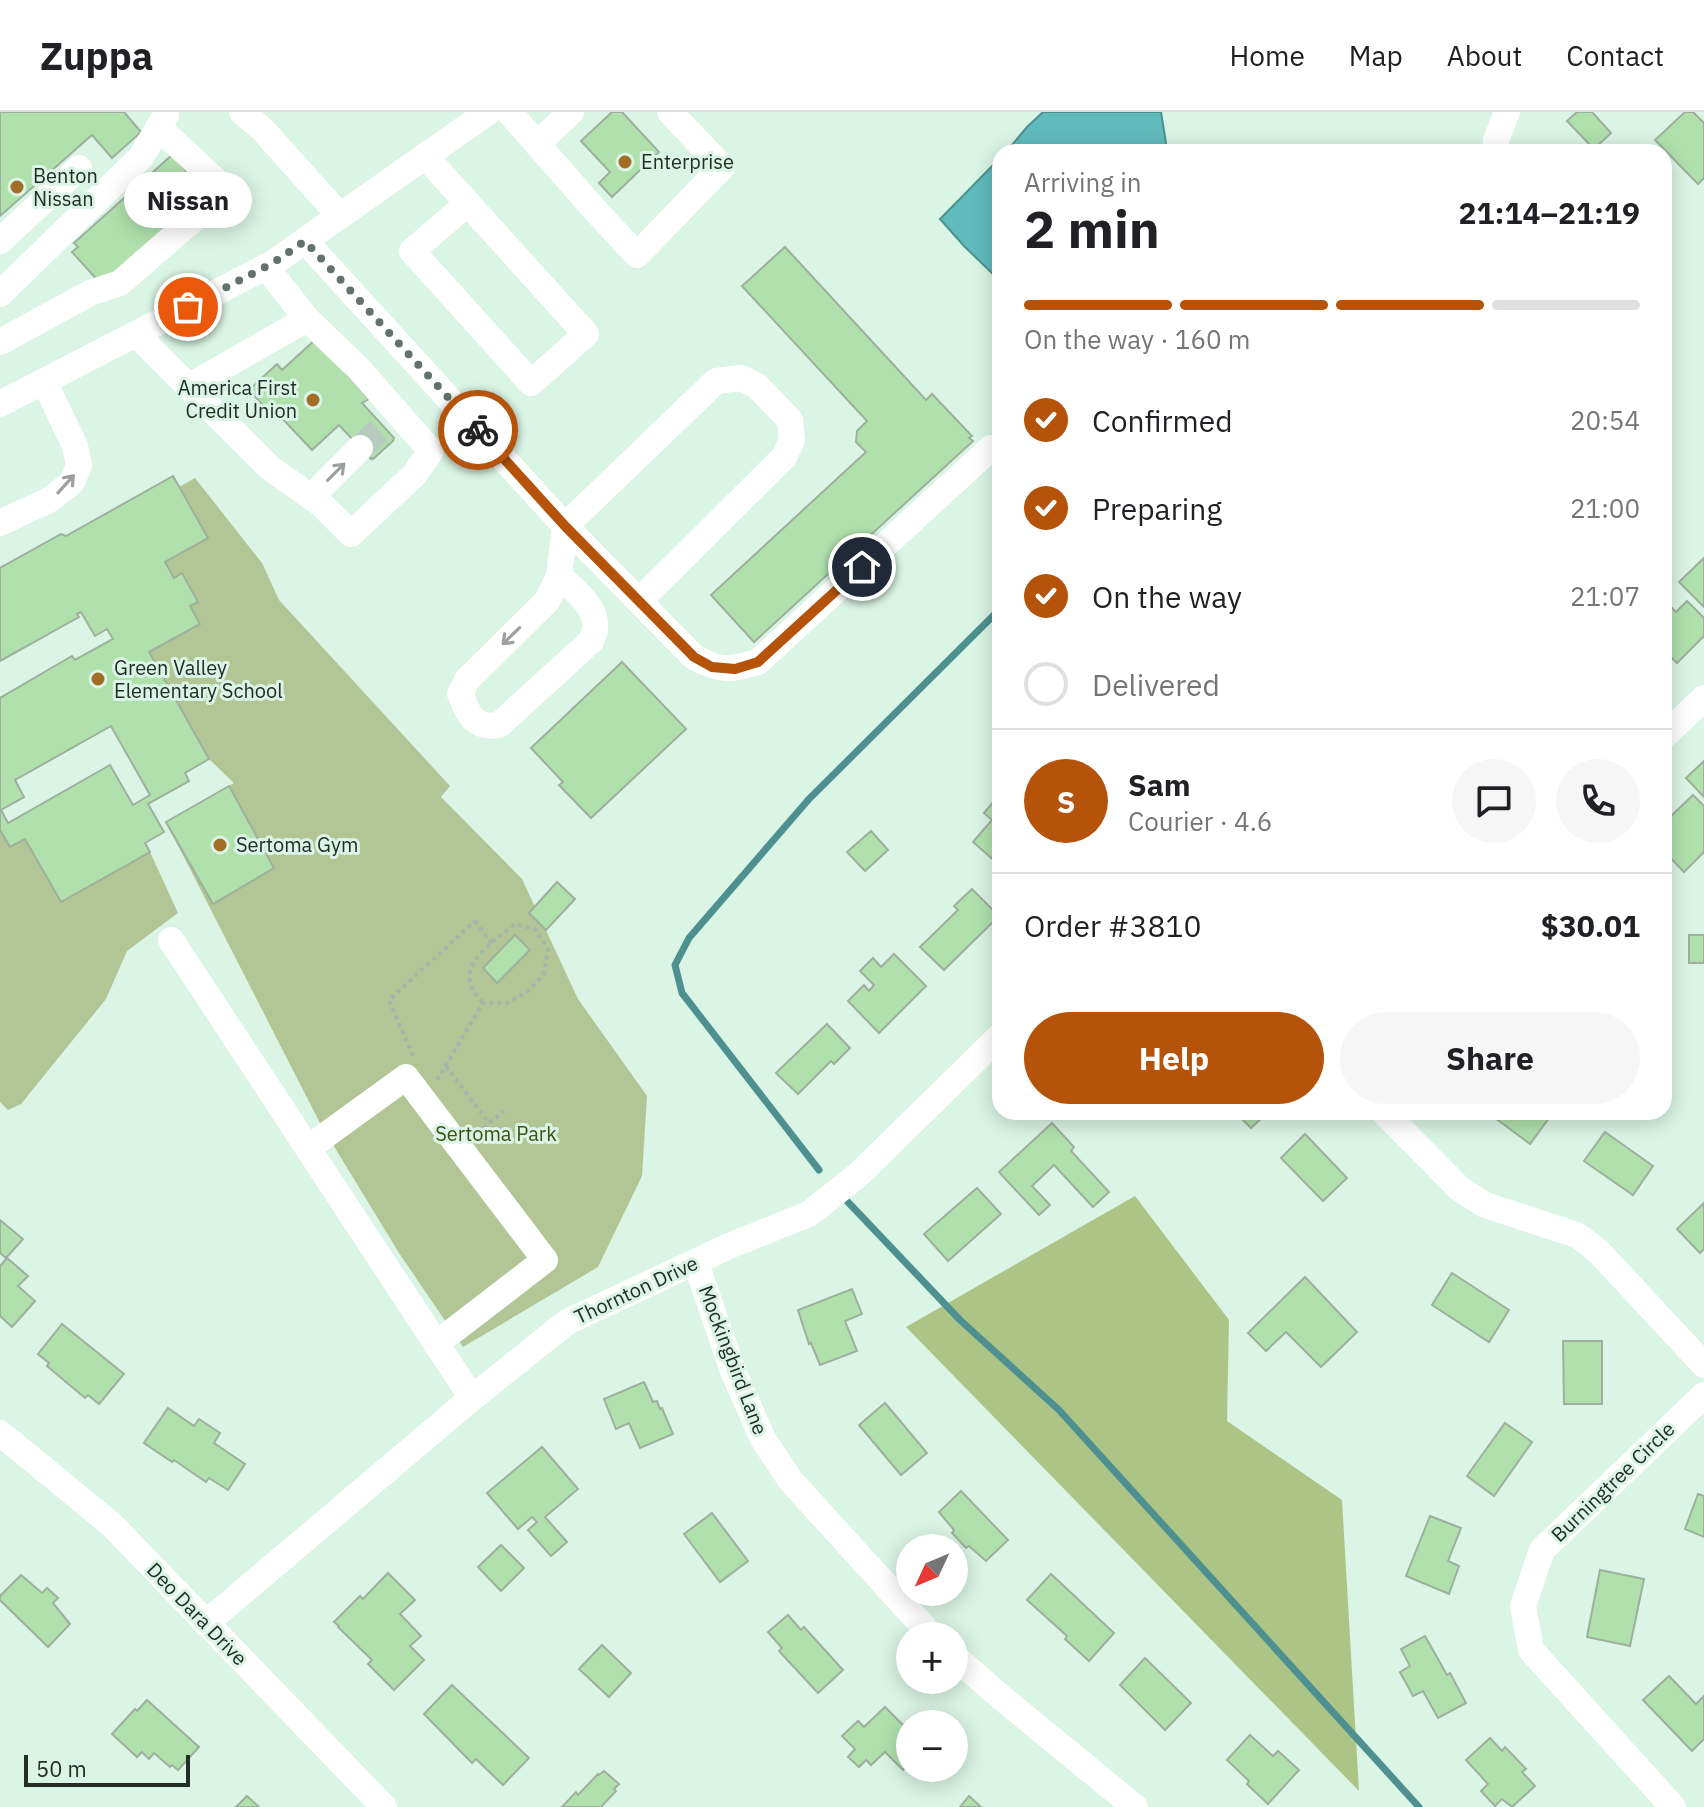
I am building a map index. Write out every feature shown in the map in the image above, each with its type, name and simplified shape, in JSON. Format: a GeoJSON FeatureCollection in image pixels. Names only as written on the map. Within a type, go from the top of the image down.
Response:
{"type":"FeatureCollection","features":[{"type":"Feature","properties":{"kind":"street"},"geometry":{"type":"LineString","coordinates":[[242,112],[263,130],[340,216]]}},
{"type":"Feature","properties":{"kind":"street"},"geometry":{"type":"LineString","coordinates":[[0,404],[266,267],[488,112]]}},
{"type":"Feature","properties":{"kind":"street"},"geometry":{"type":"LineString","coordinates":[[509,112],[637,255],[722,167],[670,112]]}},
{"type":"Feature","properties":{"kind":"street"},"geometry":{"type":"LineString","coordinates":[[537,144],[571,112]]}},
{"type":"Feature","properties":{"kind":"street"},"geometry":{"type":"LineString","coordinates":[[1496,144],[1507,112]]}},
{"type":"Feature","properties":{"kind":"street"},"geometry":{"type":"LineString","coordinates":[[0,294],[141,157],[163,120],[216,181],[220,196],[120,283],[90,293],[0,342]]}},
{"type":"Feature","properties":{"kind":"street"},"geometry":{"type":"LineString","coordinates":[[425,156],[468,203],[586,334],[531,383],[412,251],[468,203]]}},
{"type":"Feature","properties":{"kind":"street"},"geometry":{"type":"LineString","coordinates":[[0,241],[79,168]]}},
{"type":"Feature","properties":{"kind":"street"},"geometry":{"type":"LineString","coordinates":[[305,241],[565,526],[694,657],[712,667],[735,669],[758,662],[991,448]]}},
{"type":"Feature","properties":{"kind":"street"},"geometry":{"type":"LineString","coordinates":[[136,334],[270,468],[321,504],[351,534],[414,475],[431,451],[391,420],[358,368],[307,319],[266,267]]}},
{"type":"Feature","properties":{"kind":"street"},"geometry":{"type":"LineString","coordinates":[[188,387],[307,319]]}},
{"type":"Feature","properties":{"kind":"street"},"geometry":{"type":"LineString","coordinates":[[559,576],[593,613],[596,627],[591,641],[499,725],[481,725],[467,712],[460,694],[467,680],[547,601],[559,576],[565,526],[716,381],[741,378],[757,386],[790,420],[792,440],[784,457],[639,601]]}},
{"type":"Feature","properties":{"kind":"street"},"geometry":{"type":"LineString","coordinates":[[0,523],[51,499],[72,482],[79,465],[75,446],[44,381]]}},
{"type":"Feature","properties":{"kind":"street"},"geometry":{"type":"LineString","coordinates":[[311,497],[360,448]]}},
{"type":"Feature","properties":{"kind":"street"},"geometry":{"type":"LineString","coordinates":[[1672,728],[1704,698]]}},
{"type":"Feature","properties":{"kind":"street"},"geometry":{"type":"LineString","coordinates":[[171,940],[472,1398]]}},
{"type":"Feature","properties":{"kind":"street","name":"Thornton Drive"},"geometry":{"type":"LineString","coordinates":[[206,1623],[472,1398],[567,1322],[729,1246],[809,1214],[858,1175],[992,1044]]}},
{"type":"Feature","properties":{"kind":"street"},"geometry":{"type":"LineString","coordinates":[[308,1148],[413,1086],[545,1260],[436,1344]]}},
{"type":"Feature","properties":{"kind":"street"},"geometry":{"type":"LineString","coordinates":[[1392,1120],[1460,1189],[1485,1205],[1577,1235],[1598,1251],[1704,1365]]}},
{"type":"Feature","properties":{"kind":"street","name":"Mockingbird Lane"},"geometry":{"type":"LineString","coordinates":[[696,1263],[733,1371],[763,1439],[791,1481],[919,1622]]}},
{"type":"Feature","properties":{"kind":"street","name":"Burningtree Circle"},"geometry":{"type":"LineString","coordinates":[[1673,1807],[1531,1650],[1523,1606],[1542,1550],[1704,1395]]}},
{"type":"Feature","properties":{"kind":"street","name":"Deo Dara Drive"},"geometry":{"type":"LineString","coordinates":[[0,1433],[112,1525],[384,1807]]}},
{"type":"Feature","properties":{"kind":"street"},"geometry":{"type":"LineString","coordinates":[[968,1668],[1135,1807]]}},
{"type":"Feature","properties":{"kind":"path"},"geometry":{"type":"LineString","coordinates":[[483,1003],[439,1079],[413,1086],[413,1057],[389,1000],[474,920],[492,944]]}},
{"type":"Feature","properties":{"kind":"path"},"geometry":{"type":"LineString","coordinates":[[515,924],[535,929],[548,949],[544,974],[527,992],[507,1003],[483,1003],[471,987],[476,957],[515,924]]}},
{"type":"Feature","properties":{"kind":"path"},"geometry":{"type":"LineString","coordinates":[[446,1066],[489,1123]]}},
{"type":"Feature","properties":{"kind":"path"},"geometry":{"type":"LineString","coordinates":[[460,1147],[504,1111]]}},
{"type":"Feature","properties":{"kind":"green space","name":"Sertoma Park"},"geometry":{"type":"Polygon","coordinates":[[[195,478],[262,563],[279,600],[450,786],[441,797],[522,879],[578,999],[647,1096],[642,1176],[598,1267],[463,1347],[399,1253],[321,1125],[166,822],[234,783],[209,759],[149,652],[200,624],[165,562],[207,538],[179,487],[195,478]]]}},
{"type":"Feature","properties":{"kind":"green space"},"geometry":{"type":"Polygon","coordinates":[[[0,830],[10,847],[25,839],[61,902],[150,852],[178,913],[127,951],[106,999],[21,1104],[8,1110],[0,1102],[0,830]]]}},
{"type":"Feature","properties":{"kind":"green space"},"geometry":{"type":"Polygon","coordinates":[[[1135,1196],[1229,1320],[1227,1421],[1342,1500],[1359,1791],[906,1327],[1135,1196]]]}},
{"type":"Feature","properties":{"kind":"water"},"geometry":{"type":"Polygon","coordinates":[[[1043,112],[1161,112],[1166,143],[1013,144],[1043,112]]]}},
{"type":"Feature","properties":{"kind":"water"},"geometry":{"type":"Polygon","coordinates":[[[992,166],[992,273],[964,246],[940,219],[992,166]]]}},
{"type":"Feature","properties":{"kind":"building","name":"Benton Nissan"},"geometry":{"type":"Polygon","coordinates":[[[0,112],[124,112],[141,132],[112,158],[92,135],[0,216],[0,112]]]}},
{"type":"Feature","properties":{"kind":"building","name":"Enterprise"},"geometry":{"type":"Polygon","coordinates":[[[612,112],[622,112],[659,152],[612,197],[599,183],[610,172],[581,141],[612,112]]]}},
{"type":"Feature","properties":{"kind":"building"},"geometry":{"type":"Polygon","coordinates":[[[1577,112],[1592,112],[1611,133],[1599,144],[1589,144],[1567,121],[1577,112]]]}},
{"type":"Feature","properties":{"kind":"building"},"geometry":{"type":"Polygon","coordinates":[[[1685,112],[1693,112],[1704,123],[1704,178],[1698,184],[1672,157],[1672,144],[1659,144],[1655,140],[1685,112]]]}},
{"type":"Feature","properties":{"kind":"building"},"geometry":{"type":"Polygon","coordinates":[[[172,155],[207,194],[101,284],[72,252],[78,247],[74,243],[172,155]]]}},
{"type":"Feature","properties":{"kind":"building"},"geometry":{"type":"Polygon","coordinates":[[[785,247],[926,400],[932,394],[972,436],[969,438],[973,441],[754,642],[711,595],[866,452],[856,442],[857,431],[867,421],[742,286],[785,247]]]}},
{"type":"Feature","properties":{"kind":"building","name":"America First Credit Union"},"geometry":{"type":"Polygon","coordinates":[[[316,339],[369,399],[362,403],[394,438],[373,459],[339,425],[312,450],[279,415],[275,419],[249,390],[277,364],[282,370],[316,339]]]}},
{"type":"Feature","properties":{"kind":"building","name":"Green Valley Elementary School"},"geometry":{"type":"Polygon","coordinates":[[[173,476],[208,538],[165,562],[174,578],[182,573],[198,602],[190,606],[200,624],[149,652],[209,759],[185,773],[189,781],[148,804],[164,832],[145,843],[150,852],[61,902],[25,839],[10,847],[0,830],[0,698],[72,656],[75,660],[113,639],[107,629],[95,636],[81,612],[77,614],[79,617],[0,661],[0,568],[61,534],[66,536],[173,476]],[[111,726],[15,780],[24,797],[1,810],[8,823],[110,765],[133,805],[150,795],[111,726]]]}},
{"type":"Feature","properties":{"kind":"building"},"geometry":{"type":"Polygon","coordinates":[[[1704,558],[1704,607],[1679,582],[1704,558]]]}},
{"type":"Feature","properties":{"kind":"building"},"geometry":{"type":"Polygon","coordinates":[[[1687,601],[1704,618],[1704,636],[1677,663],[1672,658],[1672,608],[1676,612],[1687,601]]]}},
{"type":"Feature","properties":{"kind":"building"},"geometry":{"type":"Polygon","coordinates":[[[622,662],[686,729],[591,818],[559,785],[563,782],[531,748],[622,662]]]}},
{"type":"Feature","properties":{"kind":"building"},"geometry":{"type":"Polygon","coordinates":[[[1704,761],[1704,797],[1686,778],[1704,761]]]}},
{"type":"Feature","properties":{"kind":"building","name":"Sertoma Gym"},"geometry":{"type":"Polygon","coordinates":[[[229,786],[274,868],[213,904],[166,822],[229,786]]]}},
{"type":"Feature","properties":{"kind":"building"},"geometry":{"type":"Polygon","coordinates":[[[1693,795],[1704,806],[1704,852],[1684,872],[1672,859],[1672,815],[1693,795]]]}},
{"type":"Feature","properties":{"kind":"building"},"geometry":{"type":"Polygon","coordinates":[[[992,804],[992,820],[984,813],[992,804]]]}},
{"type":"Feature","properties":{"kind":"building"},"geometry":{"type":"Polygon","coordinates":[[[992,820],[992,859],[973,842],[992,820]]]}},
{"type":"Feature","properties":{"kind":"building"},"geometry":{"type":"Polygon","coordinates":[[[871,831],[888,850],[865,871],[847,852],[871,831]]]}},
{"type":"Feature","properties":{"kind":"building"},"geometry":{"type":"Polygon","coordinates":[[[557,882],[575,899],[546,930],[529,913],[557,882]]]}},
{"type":"Feature","properties":{"kind":"building"},"geometry":{"type":"Polygon","coordinates":[[[972,889],[992,909],[992,923],[944,970],[920,947],[958,910],[954,906],[972,889]]]}},
{"type":"Feature","properties":{"kind":"building"},"geometry":{"type":"Polygon","coordinates":[[[515,935],[530,950],[497,983],[483,968],[515,935]]]}},
{"type":"Feature","properties":{"kind":"building"},"geometry":{"type":"Polygon","coordinates":[[[1689,935],[1704,935],[1704,963],[1689,963],[1689,935]]]}},
{"type":"Feature","properties":{"kind":"building"},"geometry":{"type":"Polygon","coordinates":[[[894,954],[926,986],[879,1033],[848,1001],[864,985],[869,991],[874,985],[860,971],[873,958],[881,967],[894,954]]]}},
{"type":"Feature","properties":{"kind":"building"},"geometry":{"type":"Polygon","coordinates":[[[827,1024],[850,1048],[834,1064],[831,1061],[798,1094],[776,1073],[827,1024]]]}},
{"type":"Feature","properties":{"kind":"building"},"geometry":{"type":"Polygon","coordinates":[[[1243,1120],[1260,1120],[1251,1128],[1243,1120]]]}},
{"type":"Feature","properties":{"kind":"building"},"geometry":{"type":"Polygon","coordinates":[[[1498,1120],[1548,1120],[1530,1144],[1498,1120]]]}},
{"type":"Feature","properties":{"kind":"building"},"geometry":{"type":"Polygon","coordinates":[[[1052,1123],[1074,1147],[1071,1151],[1109,1192],[1093,1207],[1054,1165],[1032,1186],[1050,1205],[1039,1215],[999,1172],[1052,1123]]]}},
{"type":"Feature","properties":{"kind":"building"},"geometry":{"type":"Polygon","coordinates":[[[1605,1132],[1653,1166],[1633,1195],[1584,1161],[1605,1132]]]}},
{"type":"Feature","properties":{"kind":"building"},"geometry":{"type":"Polygon","coordinates":[[[1305,1134],[1347,1178],[1323,1201],[1281,1158],[1305,1134]]]}},
{"type":"Feature","properties":{"kind":"building"},"geometry":{"type":"Polygon","coordinates":[[[977,1188],[1001,1214],[948,1261],[924,1234],[977,1188]]]}},
{"type":"Feature","properties":{"kind":"building"},"geometry":{"type":"Polygon","coordinates":[[[1704,1203],[1704,1249],[1700,1253],[1677,1229],[1704,1203]]]}},
{"type":"Feature","properties":{"kind":"building"},"geometry":{"type":"Polygon","coordinates":[[[0,1220],[23,1239],[6,1258],[0,1253],[0,1220]]]}},
{"type":"Feature","properties":{"kind":"building"},"geometry":{"type":"Polygon","coordinates":[[[7,1258],[28,1276],[18,1286],[35,1301],[12,1327],[0,1316],[0,1266],[7,1258]]]}},
{"type":"Feature","properties":{"kind":"building"},"geometry":{"type":"Polygon","coordinates":[[[1452,1273],[1509,1310],[1489,1342],[1432,1305],[1452,1273]]]}},
{"type":"Feature","properties":{"kind":"building"},"geometry":{"type":"Polygon","coordinates":[[[1305,1277],[1357,1332],[1321,1367],[1286,1332],[1266,1351],[1248,1333],[1305,1277]]]}},
{"type":"Feature","properties":{"kind":"building"},"geometry":{"type":"Polygon","coordinates":[[[852,1289],[862,1314],[845,1321],[857,1351],[820,1365],[809,1344],[798,1310],[852,1289]]]}},
{"type":"Feature","properties":{"kind":"building"},"geometry":{"type":"Polygon","coordinates":[[[62,1324],[124,1374],[99,1404],[88,1395],[85,1398],[47,1366],[49,1363],[38,1354],[62,1324]]]}},
{"type":"Feature","properties":{"kind":"building"},"geometry":{"type":"Polygon","coordinates":[[[1563,1341],[1602,1341],[1602,1404],[1564,1404],[1563,1341]]]}},
{"type":"Feature","properties":{"kind":"building"},"geometry":{"type":"Polygon","coordinates":[[[644,1382],[653,1402],[657,1401],[662,1408],[673,1434],[640,1448],[629,1423],[616,1429],[604,1399],[644,1382]]]}},
{"type":"Feature","properties":{"kind":"building"},"geometry":{"type":"Polygon","coordinates":[[[885,1403],[927,1453],[901,1475],[859,1425],[885,1403]]]}},
{"type":"Feature","properties":{"kind":"building"},"geometry":{"type":"Polygon","coordinates":[[[168,1408],[194,1426],[199,1419],[220,1433],[214,1443],[245,1464],[228,1490],[209,1478],[206,1482],[144,1443],[168,1408]]]}},
{"type":"Feature","properties":{"kind":"building"},"geometry":{"type":"Polygon","coordinates":[[[1505,1423],[1532,1442],[1494,1496],[1467,1476],[1505,1423]]]}},
{"type":"Feature","properties":{"kind":"building"},"geometry":{"type":"Polygon","coordinates":[[[542,1447],[578,1489],[545,1517],[567,1542],[551,1556],[528,1530],[537,1522],[532,1517],[518,1529],[487,1493],[542,1447]]]}},
{"type":"Feature","properties":{"kind":"building"},"geometry":{"type":"Polygon","coordinates":[[[961,1491],[1008,1540],[986,1561],[968,1547],[968,1534],[953,1534],[954,1530],[939,1512],[961,1491]]]}},
{"type":"Feature","properties":{"kind":"building"},"geometry":{"type":"Polygon","coordinates":[[[1698,1494],[1704,1496],[1704,1537],[1685,1529],[1698,1494]]]}},
{"type":"Feature","properties":{"kind":"building"},"geometry":{"type":"Polygon","coordinates":[[[712,1513],[748,1561],[720,1582],[684,1534],[712,1513]]]}},
{"type":"Feature","properties":{"kind":"building"},"geometry":{"type":"Polygon","coordinates":[[[1430,1516],[1461,1528],[1448,1561],[1459,1566],[1449,1594],[1406,1576],[1430,1516]]]}},
{"type":"Feature","properties":{"kind":"building"},"geometry":{"type":"Polygon","coordinates":[[[501,1545],[524,1568],[501,1591],[478,1567],[501,1545]]]}},
{"type":"Feature","properties":{"kind":"building"},"geometry":{"type":"Polygon","coordinates":[[[1600,1570],[1644,1579],[1630,1646],[1587,1637],[1600,1570]]]}},
{"type":"Feature","properties":{"kind":"building"},"geometry":{"type":"Polygon","coordinates":[[[388,1573],[415,1600],[400,1614],[421,1636],[410,1646],[424,1660],[394,1690],[368,1664],[372,1660],[334,1622],[360,1596],[363,1599],[388,1573]]]}},
{"type":"Feature","properties":{"kind":"building"},"geometry":{"type":"Polygon","coordinates":[[[1051,1574],[1114,1633],[1089,1661],[1027,1600],[1051,1574]]]}},
{"type":"Feature","properties":{"kind":"building"},"geometry":{"type":"Polygon","coordinates":[[[21,1575],[42,1593],[47,1588],[58,1598],[53,1603],[70,1624],[48,1647],[0,1600],[0,1596],[21,1575]]]}},
{"type":"Feature","properties":{"kind":"building"},"geometry":{"type":"Polygon","coordinates":[[[788,1615],[801,1630],[804,1627],[843,1670],[818,1693],[779,1651],[782,1648],[768,1632],[788,1615]]]}},
{"type":"Feature","properties":{"kind":"building"},"geometry":{"type":"Polygon","coordinates":[[[1425,1636],[1466,1703],[1438,1718],[1423,1691],[1413,1696],[1400,1672],[1410,1666],[1401,1649],[1425,1636]]]}},
{"type":"Feature","properties":{"kind":"building"},"geometry":{"type":"Polygon","coordinates":[[[602,1645],[631,1673],[609,1697],[579,1669],[602,1645]]]}},
{"type":"Feature","properties":{"kind":"building"},"geometry":{"type":"Polygon","coordinates":[[[1145,1658],[1191,1703],[1165,1730],[1120,1685],[1145,1658]]]}},
{"type":"Feature","properties":{"kind":"building"},"geometry":{"type":"Polygon","coordinates":[[[1669,1676],[1696,1704],[1704,1696],[1704,1739],[1692,1751],[1643,1700],[1669,1676]]]}},
{"type":"Feature","properties":{"kind":"building"},"geometry":{"type":"Polygon","coordinates":[[[452,1685],[529,1758],[503,1785],[476,1759],[472,1763],[424,1714],[452,1685]]]}},
{"type":"Feature","properties":{"kind":"building"},"geometry":{"type":"Polygon","coordinates":[[[147,1700],[199,1747],[178,1770],[154,1753],[149,1759],[142,1752],[137,1757],[112,1734],[147,1700]]]}},
{"type":"Feature","properties":{"kind":"building"},"geometry":{"type":"Polygon","coordinates":[[[885,1707],[896,1718],[896,1763],[885,1752],[871,1765],[866,1760],[859,1767],[848,1757],[855,1749],[842,1736],[858,1721],[864,1727],[885,1707]]]}},
{"type":"Feature","properties":{"kind":"building"},"geometry":{"type":"Polygon","coordinates":[[[1250,1735],[1273,1756],[1278,1751],[1299,1770],[1268,1804],[1227,1760],[1250,1735]]]}},
{"type":"Feature","properties":{"kind":"building"},"geometry":{"type":"Polygon","coordinates":[[[1490,1738],[1502,1751],[1505,1747],[1526,1769],[1522,1772],[1535,1786],[1512,1807],[1502,1799],[1495,1806],[1481,1791],[1488,1784],[1466,1760],[1490,1738]]]}},
{"type":"Feature","properties":{"kind":"building"},"geometry":{"type":"Polygon","coordinates":[[[604,1771],[619,1784],[601,1807],[562,1807],[576,1792],[578,1795],[604,1771]]]}},
{"type":"Feature","properties":{"kind":"building"},"geometry":{"type":"Polygon","coordinates":[[[247,1796],[259,1807],[236,1807],[247,1796]]]}},
{"type":"Feature","properties":{"kind":"building"},"geometry":{"type":"Polygon","coordinates":[[[969,1796],[981,1807],[960,1807],[969,1796]]]}},
{"type":"Feature","properties":{"kind":"waterway"},"geometry":{"type":"LineString","coordinates":[[819,1170],[682,993],[675,965],[689,938],[809,799],[992,617]]}},
{"type":"Feature","properties":{"kind":"waterway"},"geometry":{"type":"LineString","coordinates":[[847,1201],[960,1320],[1059,1410],[1419,1807]]}},
{"type":"Feature","properties":{"kind":"tunnel"},"geometry":{"type":"LineString","coordinates":[[360,448],[383,427]]}},
{"type":"Feature","properties":{"kind":"way so far"},"geometry":{"type":"LineString","coordinates":[[188,307],[273,263],[305,241],[478,430]]}},
{"type":"Feature","properties":{"kind":"place","name":"Enterprise"},"geometry":{"type":"Point","coordinates":[625,162]}},
{"type":"Feature","properties":{"kind":"place","name":"Benton Nissan"},"geometry":{"type":"Point","coordinates":[17,187]}},
{"type":"Feature","properties":{"kind":"place","name":"Nissan"},"geometry":{"type":"Point","coordinates":[188,307]}},
{"type":"Feature","properties":{"kind":"place","name":"America First Credit Union"},"geometry":{"type":"Point","coordinates":[313,400]}},
{"type":"Feature","properties":{"kind":"place","name":"Green Valley Elementary School"},"geometry":{"type":"Point","coordinates":[98,679]}},
{"type":"Feature","properties":{"kind":"place","name":"Sertoma Gym"},"geometry":{"type":"Point","coordinates":[220,845]}},
{"type":"Feature","properties":{"kind":"route"},"geometry":{"type":"LineString","coordinates":[[478,430],[565,526],[694,657],[712,667],[735,669],[758,662],[862,567]]}}]}
